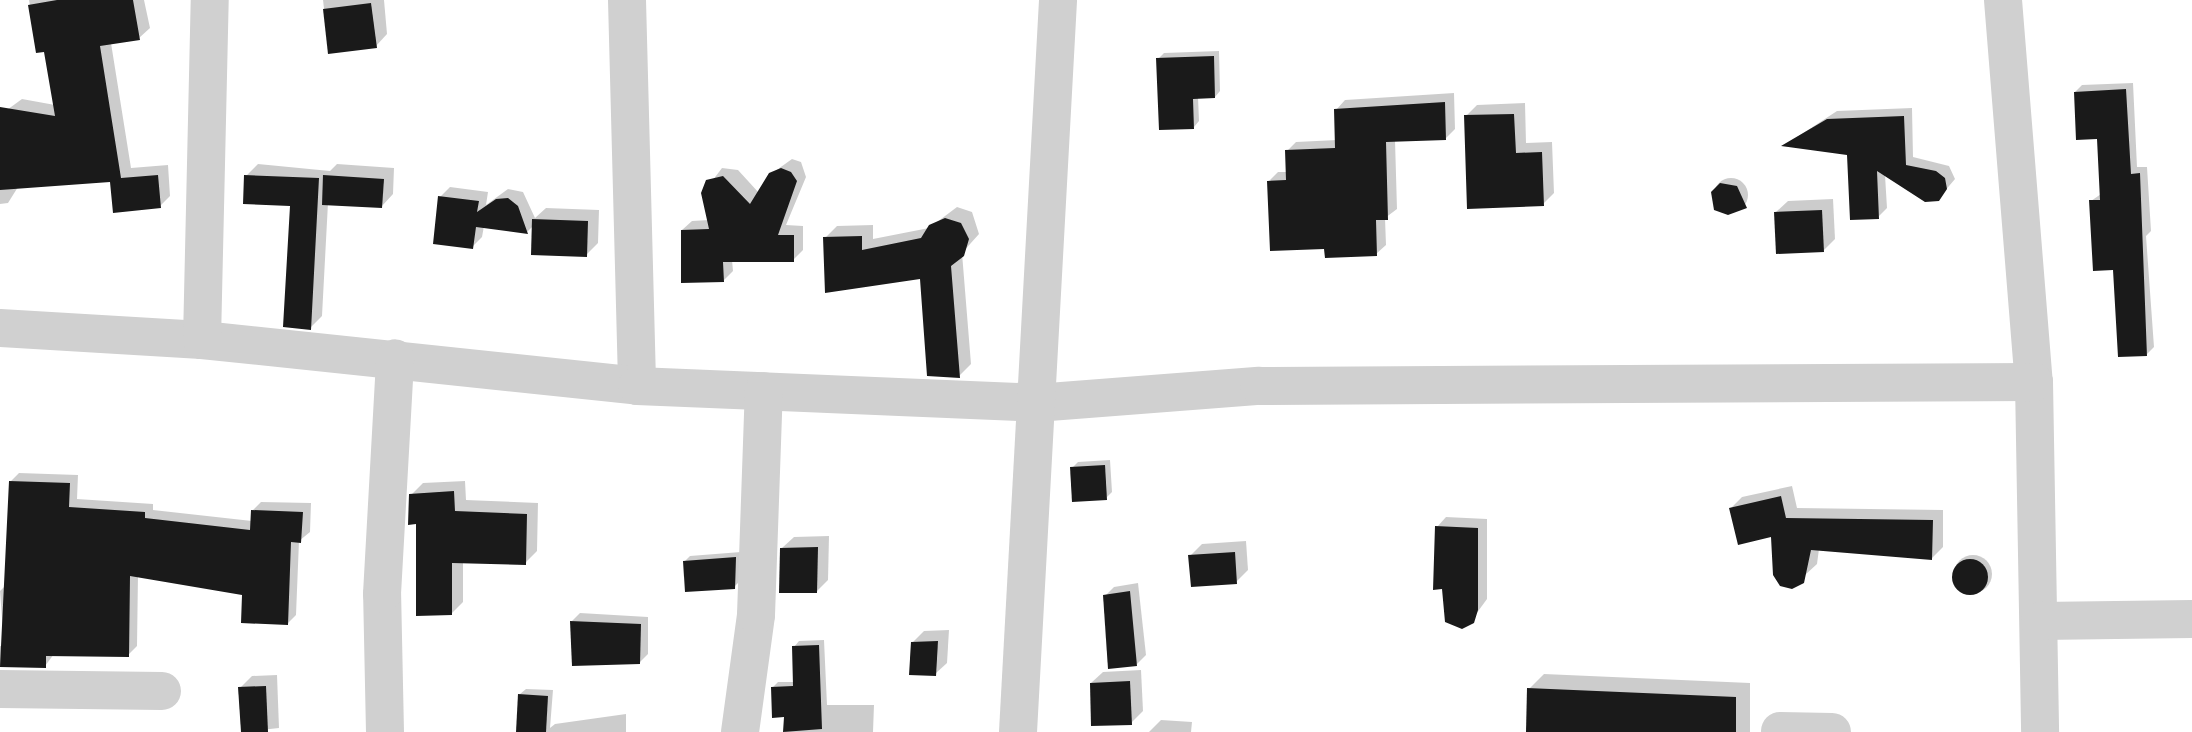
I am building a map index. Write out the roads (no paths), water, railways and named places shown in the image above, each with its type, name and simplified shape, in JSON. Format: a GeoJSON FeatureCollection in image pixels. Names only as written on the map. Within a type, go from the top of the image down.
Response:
{"type":"FeatureCollection","features":[{"type":"Feature","properties":{"kind":"street"},"geometry":{"type":"LineString","coordinates":[[202,340],[210,0]]}},
{"type":"Feature","properties":{"kind":"street"},"geometry":{"type":"LineString","coordinates":[[627,0],[637,386]]}},
{"type":"Feature","properties":{"kind":"street"},"geometry":{"type":"LineString","coordinates":[[1018,732],[1058,0]]}},
{"type":"Feature","properties":{"kind":"street"},"geometry":{"type":"LineString","coordinates":[[2003,0],[2034,382],[2040,732]]}},
{"type":"Feature","properties":{"kind":"street"},"geometry":{"type":"LineString","coordinates":[[0,328],[202,340],[395,358],[637,386],[1036,402],[1259,386],[2034,382]]}},
{"type":"Feature","properties":{"kind":"street"},"geometry":{"type":"LineString","coordinates":[[385,732],[382,594],[395,358]]}},
{"type":"Feature","properties":{"kind":"street"},"geometry":{"type":"LineString","coordinates":[[740,732],[756,615],[764,391]]}},
{"type":"Feature","properties":{"kind":"street"},"geometry":{"type":"LineString","coordinates":[[2040,621],[2192,619]]}},
{"type":"Feature","properties":{"kind":"street"},"geometry":{"type":"LineString","coordinates":[[0,690],[162,691]]}},
{"type":"Feature","properties":{"kind":"street"},"geometry":{"type":"LineString","coordinates":[[1780,731],[1832,732]]}}]}
